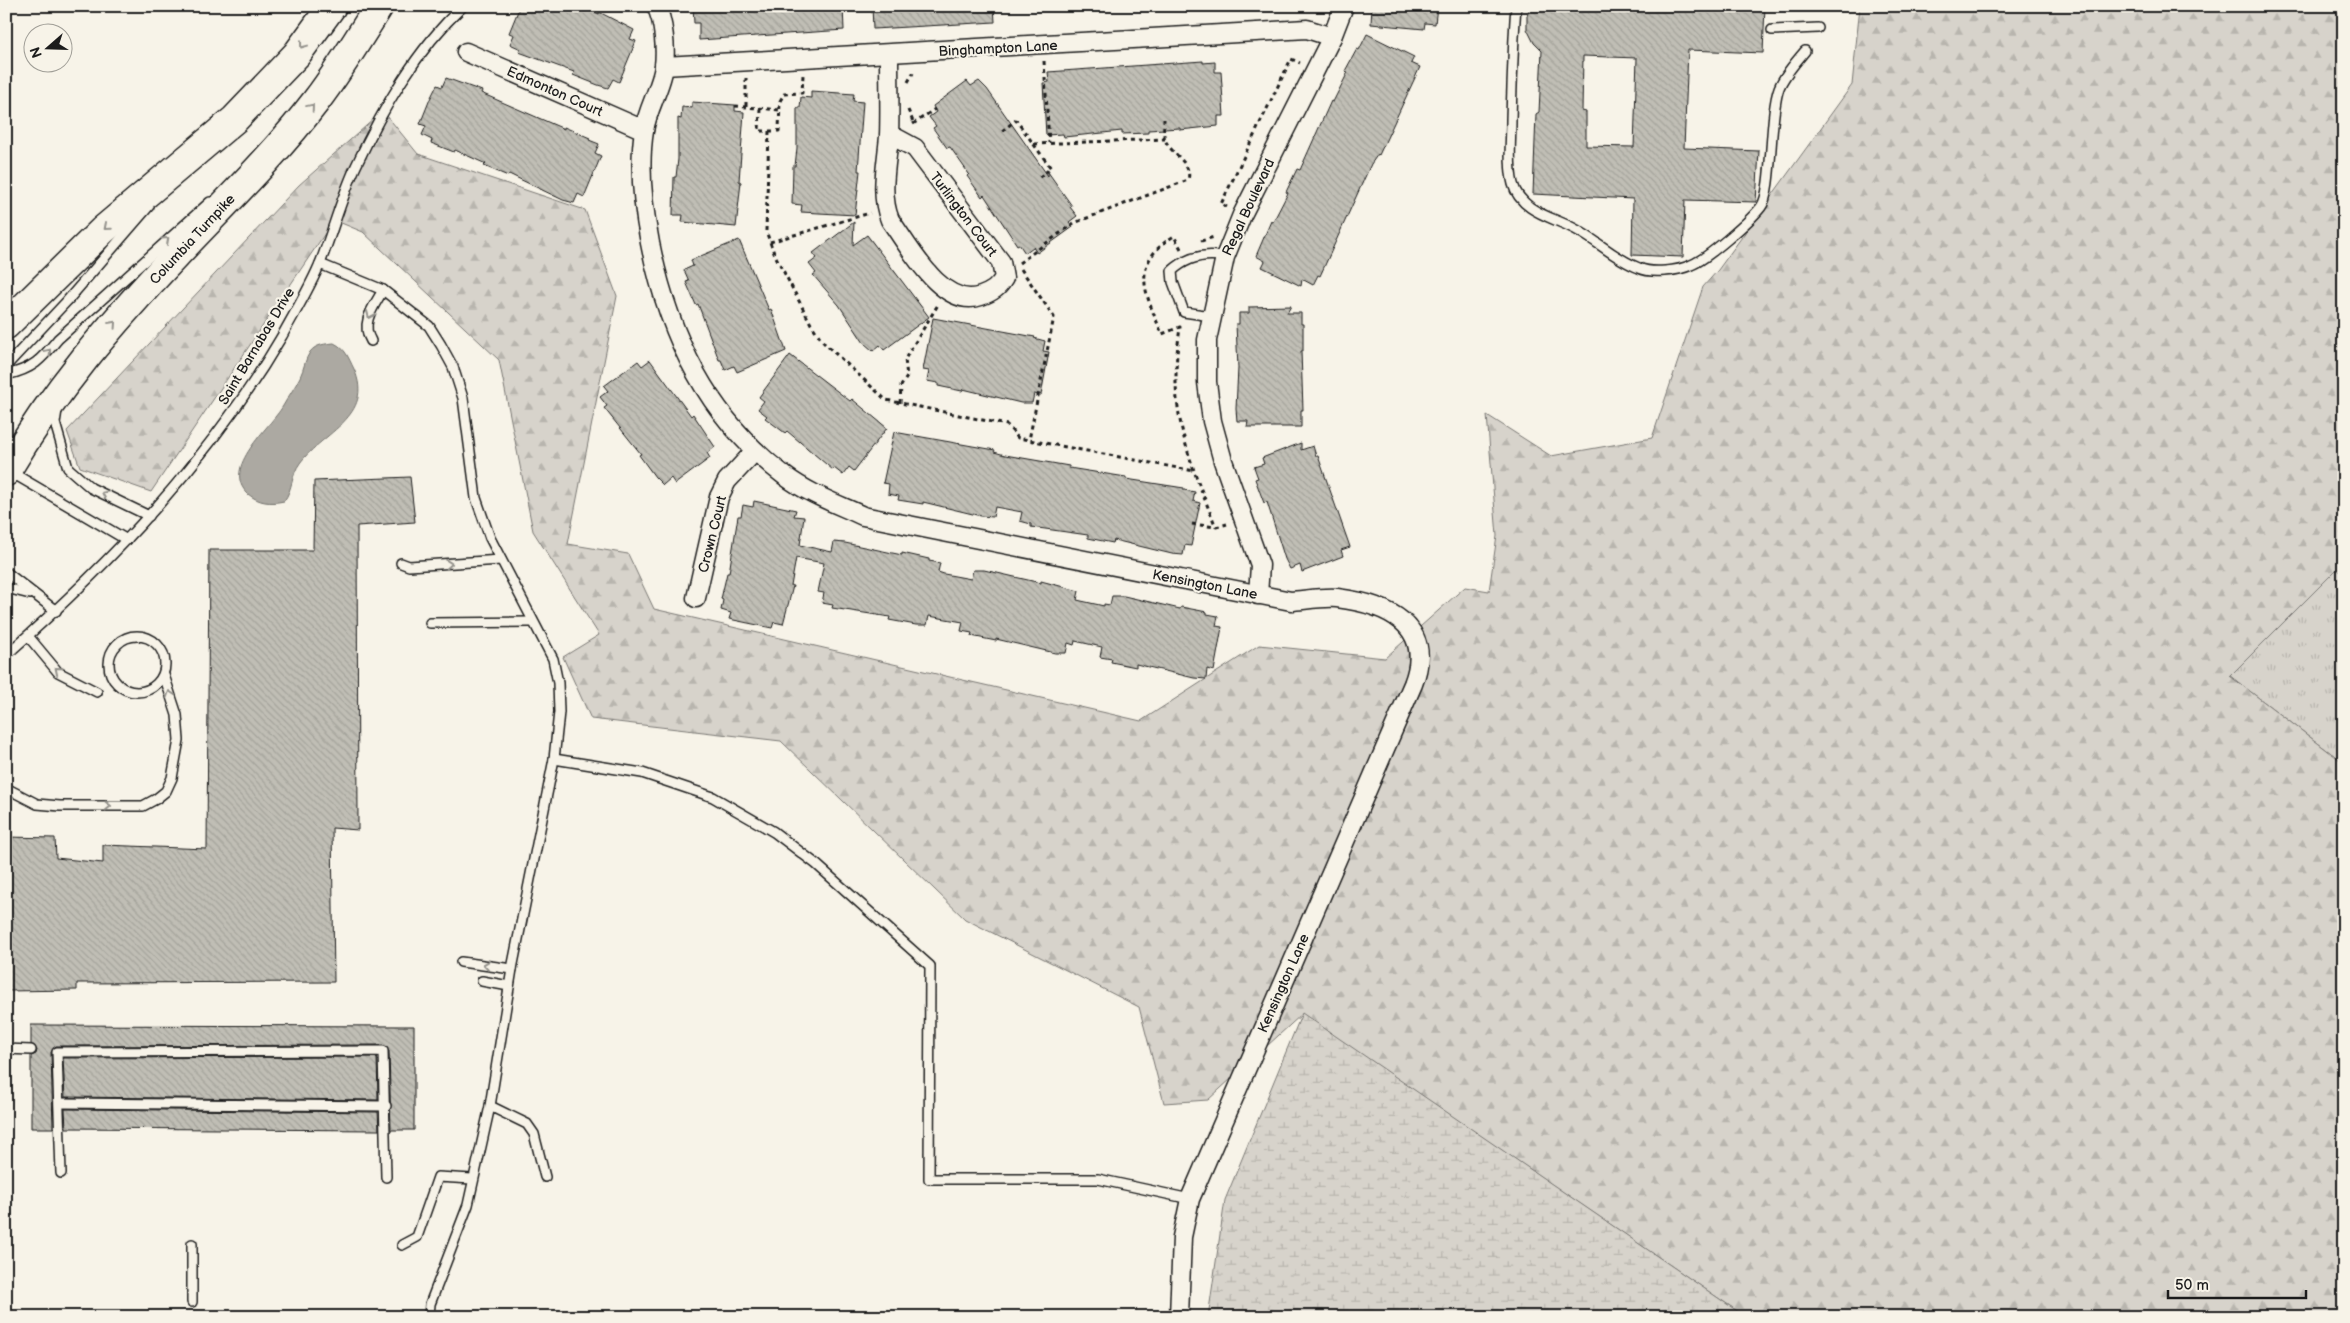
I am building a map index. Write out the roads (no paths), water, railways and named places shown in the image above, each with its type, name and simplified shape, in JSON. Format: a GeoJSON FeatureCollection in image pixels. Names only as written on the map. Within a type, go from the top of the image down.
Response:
{"type":"FeatureCollection","features":[{"type":"Feature","properties":{"kind":"main road"},"geometry":{"type":"LineString","coordinates":[[6,325],[103,230],[235,119],[297,54],[332,6]]}},
{"type":"Feature","properties":{"kind":"main road","name":"Columbia Turnpike"},"geometry":{"type":"LineString","coordinates":[[7,471],[60,389],[86,354],[280,144],[316,101],[379,6]]}},
{"type":"Feature","properties":{"kind":"street","name":"Kensington Lane"},"geometry":{"type":"LineString","coordinates":[[656,6],[662,30],[664,66],[644,130],[642,172],[645,216],[659,287],[676,336],[699,382],[728,421],[755,451],[786,477],[817,495],[863,516],[1291,601],[1336,598],[1376,606],[1395,614],[1406,622],[1412,632],[1420,655],[1419,669],[1190,1199],[1182,1237],[1179,1317]]}},
{"type":"Feature","properties":{"kind":"street","name":"Regal Boulevard"},"geometry":{"type":"LineString","coordinates":[[1258,595],[1260,565],[1222,461],[1212,421],[1207,382],[1207,340],[1225,257],[1242,215],[1332,36],[1344,6]]}},
{"type":"Feature","properties":{"kind":"street","name":"Binghampton Lane"},"geometry":{"type":"LineString","coordinates":[[664,66],[1307,29],[1332,36]]}},
{"type":"Feature","properties":{"kind":"street","name":"Edmonton Court"},"geometry":{"type":"LineString","coordinates":[[466,52],[644,130]]}},
{"type":"Feature","properties":{"kind":"street"},"geometry":{"type":"LineString","coordinates":[[889,54],[892,135]]}},
{"type":"Feature","properties":{"kind":"street","name":"Turlington Court"},"geometry":{"type":"LineString","coordinates":[[892,135],[915,148],[1000,262],[1004,278],[998,288],[974,298],[959,298],[946,291],[935,281],[890,220],[885,209],[884,196],[892,135]]}},
{"type":"Feature","properties":{"kind":"street","name":"Crown Court"},"geometry":{"type":"LineString","coordinates":[[696,598],[719,497],[727,481],[755,451]]}},
{"type":"Feature","properties":{"kind":"lane","name":"Saint Barnabas Drive"},"geometry":{"type":"LineString","coordinates":[[6,655],[56,611],[128,540],[220,430],[242,399],[282,335],[320,264],[355,167],[398,87],[436,35],[463,6]]}},
{"type":"Feature","properties":{"kind":"lane"},"geometry":{"type":"LineString","coordinates":[[1516,6],[1511,140],[1513,184],[1523,202],[1550,220],[1574,228],[1616,258],[1642,270],[1672,270],[1692,265],[1735,232],[1762,206],[1767,190],[1771,126],[1780,88],[1794,64],[1805,51]]}},
{"type":"Feature","properties":{"kind":"lane"},"geometry":{"type":"LineString","coordinates":[[1772,30],[1818,28]]}},
{"type":"Feature","properties":{"kind":"lane"},"geometry":{"type":"LineString","coordinates":[[227,188],[280,144]]}},
{"type":"Feature","properties":{"kind":"lane"},"geometry":{"type":"LineString","coordinates":[[6,366],[128,233],[184,161]]}},
{"type":"Feature","properties":{"kind":"lane"},"geometry":{"type":"LineString","coordinates":[[6,375],[21,371],[39,362],[58,339],[219,194]]}},
{"type":"Feature","properties":{"kind":"lane"},"geometry":{"type":"LineString","coordinates":[[1211,316],[1184,312],[1173,282],[1172,271],[1182,262],[1210,254],[1225,257]]}},
{"type":"Feature","properties":{"kind":"lane"},"geometry":{"type":"LineString","coordinates":[[320,264],[383,290],[429,326],[453,367],[463,398],[476,498],[501,560],[553,659],[558,683],[559,712],[554,759],[512,969],[490,1106],[472,1179],[468,1205],[430,1304],[429,1317]]}},
{"type":"Feature","properties":{"kind":"lane"},"geometry":{"type":"LineString","coordinates":[[372,341],[367,334],[366,326],[383,290]]}},
{"type":"Feature","properties":{"kind":"lane"},"geometry":{"type":"LineString","coordinates":[[60,389],[54,423],[68,468],[92,488],[149,516]]}},
{"type":"Feature","properties":{"kind":"lane"},"geometry":{"type":"LineString","coordinates":[[7,471],[128,540]]}},
{"type":"Feature","properties":{"kind":"lane"},"geometry":{"type":"LineString","coordinates":[[401,563],[409,566],[501,560]]}},
{"type":"Feature","properties":{"kind":"lane"},"geometry":{"type":"LineString","coordinates":[[6,572],[56,611]]}},
{"type":"Feature","properties":{"kind":"lane"},"geometry":{"type":"LineString","coordinates":[[6,588],[32,594]]}},
{"type":"Feature","properties":{"kind":"lane"},"geometry":{"type":"LineString","coordinates":[[430,623],[532,622]]}},
{"type":"Feature","properties":{"kind":"lane"},"geometry":{"type":"LineString","coordinates":[[28,636],[58,672],[97,692]]}},
{"type":"Feature","properties":{"kind":"lane"},"geometry":{"type":"LineString","coordinates":[[6,788],[37,804],[60,806],[143,806],[166,792],[172,778],[179,740],[177,715],[164,675],[164,656],[153,640],[134,636],[117,644],[112,652],[110,671],[119,686],[127,691],[144,692],[159,682],[164,675]]}},
{"type":"Feature","properties":{"kind":"lane"},"geometry":{"type":"LineString","coordinates":[[554,759],[642,773],[713,797],[774,832],[816,864],[930,966],[929,1179],[1098,1179],[1190,1199]]}},
{"type":"Feature","properties":{"kind":"lane"},"geometry":{"type":"LineString","coordinates":[[461,962],[512,969]]}},
{"type":"Feature","properties":{"kind":"lane"},"geometry":{"type":"LineString","coordinates":[[482,981],[509,986]]}},
{"type":"Feature","properties":{"kind":"lane"},"geometry":{"type":"LineString","coordinates":[[6,1050],[31,1050]]}},
{"type":"Feature","properties":{"kind":"lane"},"geometry":{"type":"LineString","coordinates":[[61,1173],[57,1052],[383,1051],[386,1106],[386,1177]]}},
{"type":"Feature","properties":{"kind":"lane"},"geometry":{"type":"LineString","coordinates":[[60,1103],[386,1106]]}},
{"type":"Feature","properties":{"kind":"lane"},"geometry":{"type":"LineString","coordinates":[[490,1106],[527,1124],[534,1134],[545,1177]]}},
{"type":"Feature","properties":{"kind":"lane"},"geometry":{"type":"LineString","coordinates":[[402,1245],[417,1237],[438,1177],[472,1179]]}},
{"type":"Feature","properties":{"kind":"lane"},"geometry":{"type":"LineString","coordinates":[[192,1244],[192,1302]]}}]}
